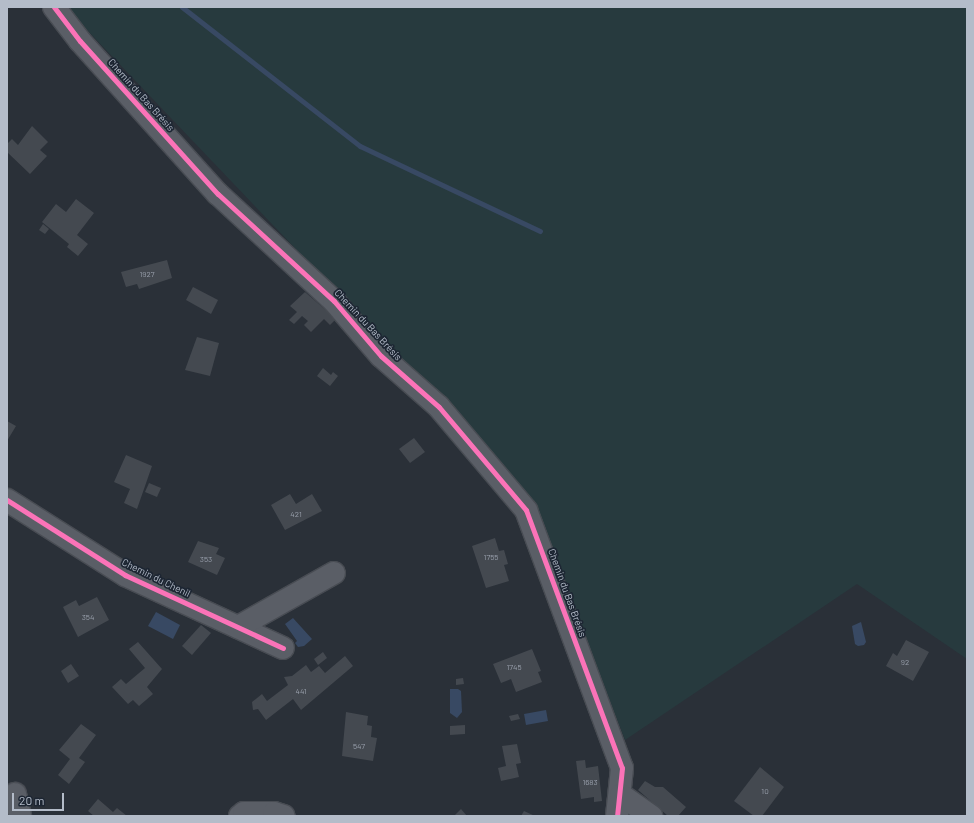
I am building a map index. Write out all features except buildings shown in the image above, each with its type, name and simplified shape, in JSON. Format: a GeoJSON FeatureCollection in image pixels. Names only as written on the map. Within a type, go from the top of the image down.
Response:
{"type":"FeatureCollection","features":[{"type":"Feature","properties":{"kind":"street","name":"Chemin du Bas Brésis"},"geometry":{"type":"LineString","coordinates":[[54,7],[80,41],[218,194],[334,301],[381,356],[439,407],[526,510],[622,768],[621,795],[617,816]]}},
{"type":"Feature","properties":{"kind":"street","name":"Chemin du Chenil"},"geometry":{"type":"LineString","coordinates":[[7,500],[125,575],[283,648]]}},
{"type":"Feature","properties":{"kind":"street"},"geometry":{"type":"LineString","coordinates":[[238,627],[334,573]]}},
{"type":"Feature","properties":{"kind":"street"},"geometry":{"type":"LineString","coordinates":[[15,794],[20,816]]}},
{"type":"Feature","properties":{"kind":"street"},"geometry":{"type":"LineString","coordinates":[[621,795],[651,816]]}},
{"type":"Feature","properties":{"kind":"street"},"geometry":{"type":"LineString","coordinates":[[240,816],[244,813],[274,813],[284,816]]}},
{"type":"Feature","properties":{"kind":"green space"},"geometry":{"type":"Polygon","coordinates":[[[65,7],[967,7],[967,659],[857,584],[625,740],[538,517],[334,289],[65,7]]]}},
{"type":"Feature","properties":{"kind":"water"},"geometry":{"type":"Polygon","coordinates":[[[156,612],[180,625],[173,639],[148,626],[156,612]]]}},
{"type":"Feature","properties":{"kind":"water"},"geometry":{"type":"Polygon","coordinates":[[[293,618],[312,639],[304,646],[298,647],[295,643],[297,641],[285,624],[293,618]]]}},
{"type":"Feature","properties":{"kind":"water"},"geometry":{"type":"Polygon","coordinates":[[[861,622],[866,642],[864,645],[858,646],[855,644],[852,626],[861,622]]]}},
{"type":"Feature","properties":{"kind":"water"},"geometry":{"type":"Polygon","coordinates":[[[450,689],[458,689],[461,691],[462,712],[457,718],[450,713],[450,689]]]}},
{"type":"Feature","properties":{"kind":"water"},"geometry":{"type":"Polygon","coordinates":[[[546,710],[548,721],[526,725],[524,714],[546,710]]]}},
{"type":"Feature","properties":{"kind":"waterway"},"geometry":{"type":"LineString","coordinates":[[182,7],[360,146],[540,231]]}},
{"type":"Feature","properties":{"kind":"cycle path"},"geometry":{"type":"LineString","coordinates":[[54,7],[80,41],[218,194],[334,301],[381,356],[439,407],[526,510],[622,768],[617,816]]}},
{"type":"Feature","properties":{"kind":"cycle path"},"geometry":{"type":"LineString","coordinates":[[7,500],[125,575],[283,648]]}}]}
